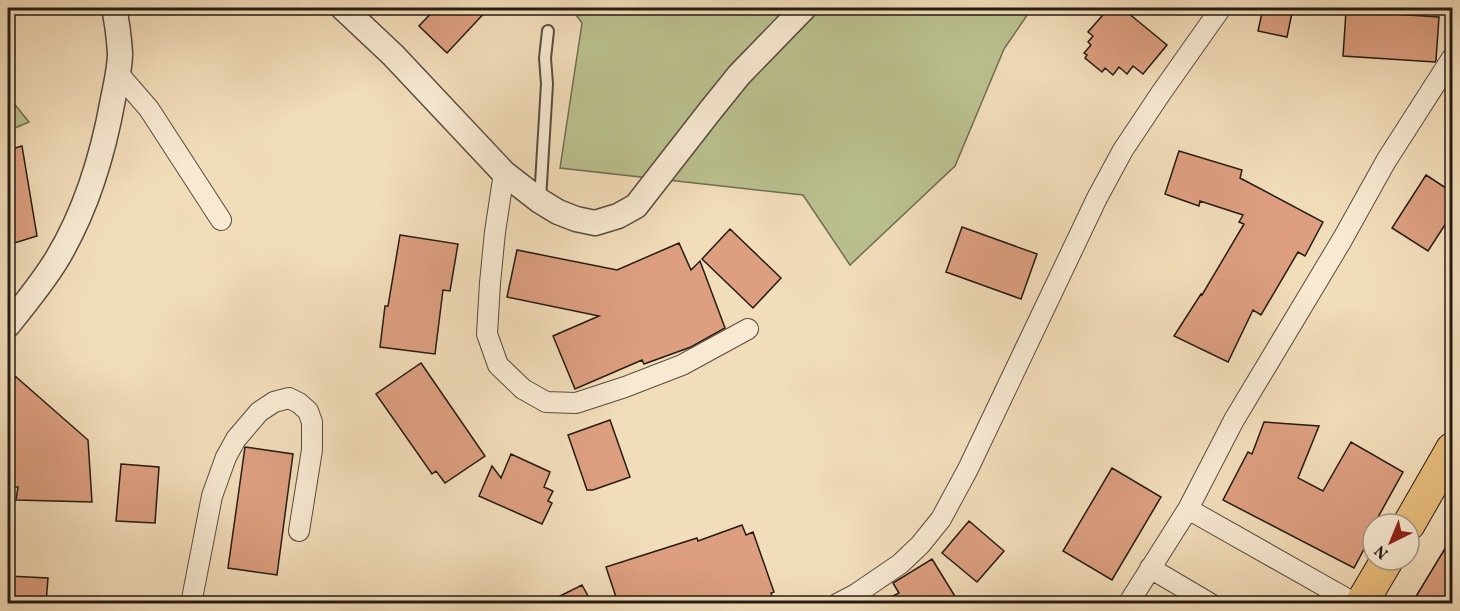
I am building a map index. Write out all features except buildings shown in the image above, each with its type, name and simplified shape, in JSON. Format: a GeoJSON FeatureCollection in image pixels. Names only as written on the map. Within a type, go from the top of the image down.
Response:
{"type":"FeatureCollection","features":[{"type":"Feature","properties":{"kind":"main road"},"geometry":{"type":"LineString","coordinates":[[1416,512],[1452,449]]}},
{"type":"Feature","properties":{"kind":"main road"},"geometry":{"type":"LineString","coordinates":[[1361,603],[1380,572]]}},
{"type":"Feature","properties":{"kind":"street"},"geometry":{"type":"LineString","coordinates":[[8,325],[57,259],[89,193],[108,126],[120,55],[114,8]]}},
{"type":"Feature","properties":{"kind":"street"},"geometry":{"type":"LineString","coordinates":[[343,8],[393,55],[504,173],[558,212],[595,223],[618,216],[636,206],[739,75],[804,8]]}},
{"type":"Feature","properties":{"kind":"street"},"geometry":{"type":"LineString","coordinates":[[837,603],[856,594],[900,564],[920,545],[941,519],[968,469],[1092,209],[1123,150],[1221,8]]}},
{"type":"Feature","properties":{"kind":"street"},"geometry":{"type":"LineString","coordinates":[[1128,603],[1188,508],[1234,420],[1342,240],[1386,161],[1452,58]]}},
{"type":"Feature","properties":{"kind":"street"},"geometry":{"type":"LineString","coordinates":[[117,72],[149,109],[221,220]]}},
{"type":"Feature","properties":{"kind":"street"},"geometry":{"type":"LineString","coordinates":[[504,173],[493,252],[487,334],[498,365],[523,390],[546,402],[576,403],[625,387],[682,364],[748,329]]}},
{"type":"Feature","properties":{"kind":"street"},"geometry":{"type":"LineString","coordinates":[[8,298],[35,291]]}},
{"type":"Feature","properties":{"kind":"street"},"geometry":{"type":"LineString","coordinates":[[191,603],[212,496],[226,457],[236,439],[259,412],[274,402],[289,398],[308,411],[312,422],[312,450],[299,531]]}},
{"type":"Feature","properties":{"kind":"street"},"geometry":{"type":"LineString","coordinates":[[1188,508],[1356,603]]}},
{"type":"Feature","properties":{"kind":"street"},"geometry":{"type":"LineString","coordinates":[[1150,568],[1211,603]]}},
{"type":"Feature","properties":{"kind":"lane"},"geometry":{"type":"LineString","coordinates":[[540,201],[548,31]]}},
{"type":"Feature","properties":{"kind":"green space"},"geometry":{"type":"Polygon","coordinates":[[[571,8],[1032,8],[1004,49],[955,166],[850,265],[803,195],[560,168],[582,23],[571,8]]]}},
{"type":"Feature","properties":{"kind":"green space"},"geometry":{"type":"Polygon","coordinates":[[[8,96],[29,122],[8,131],[8,96]]]}}]}
